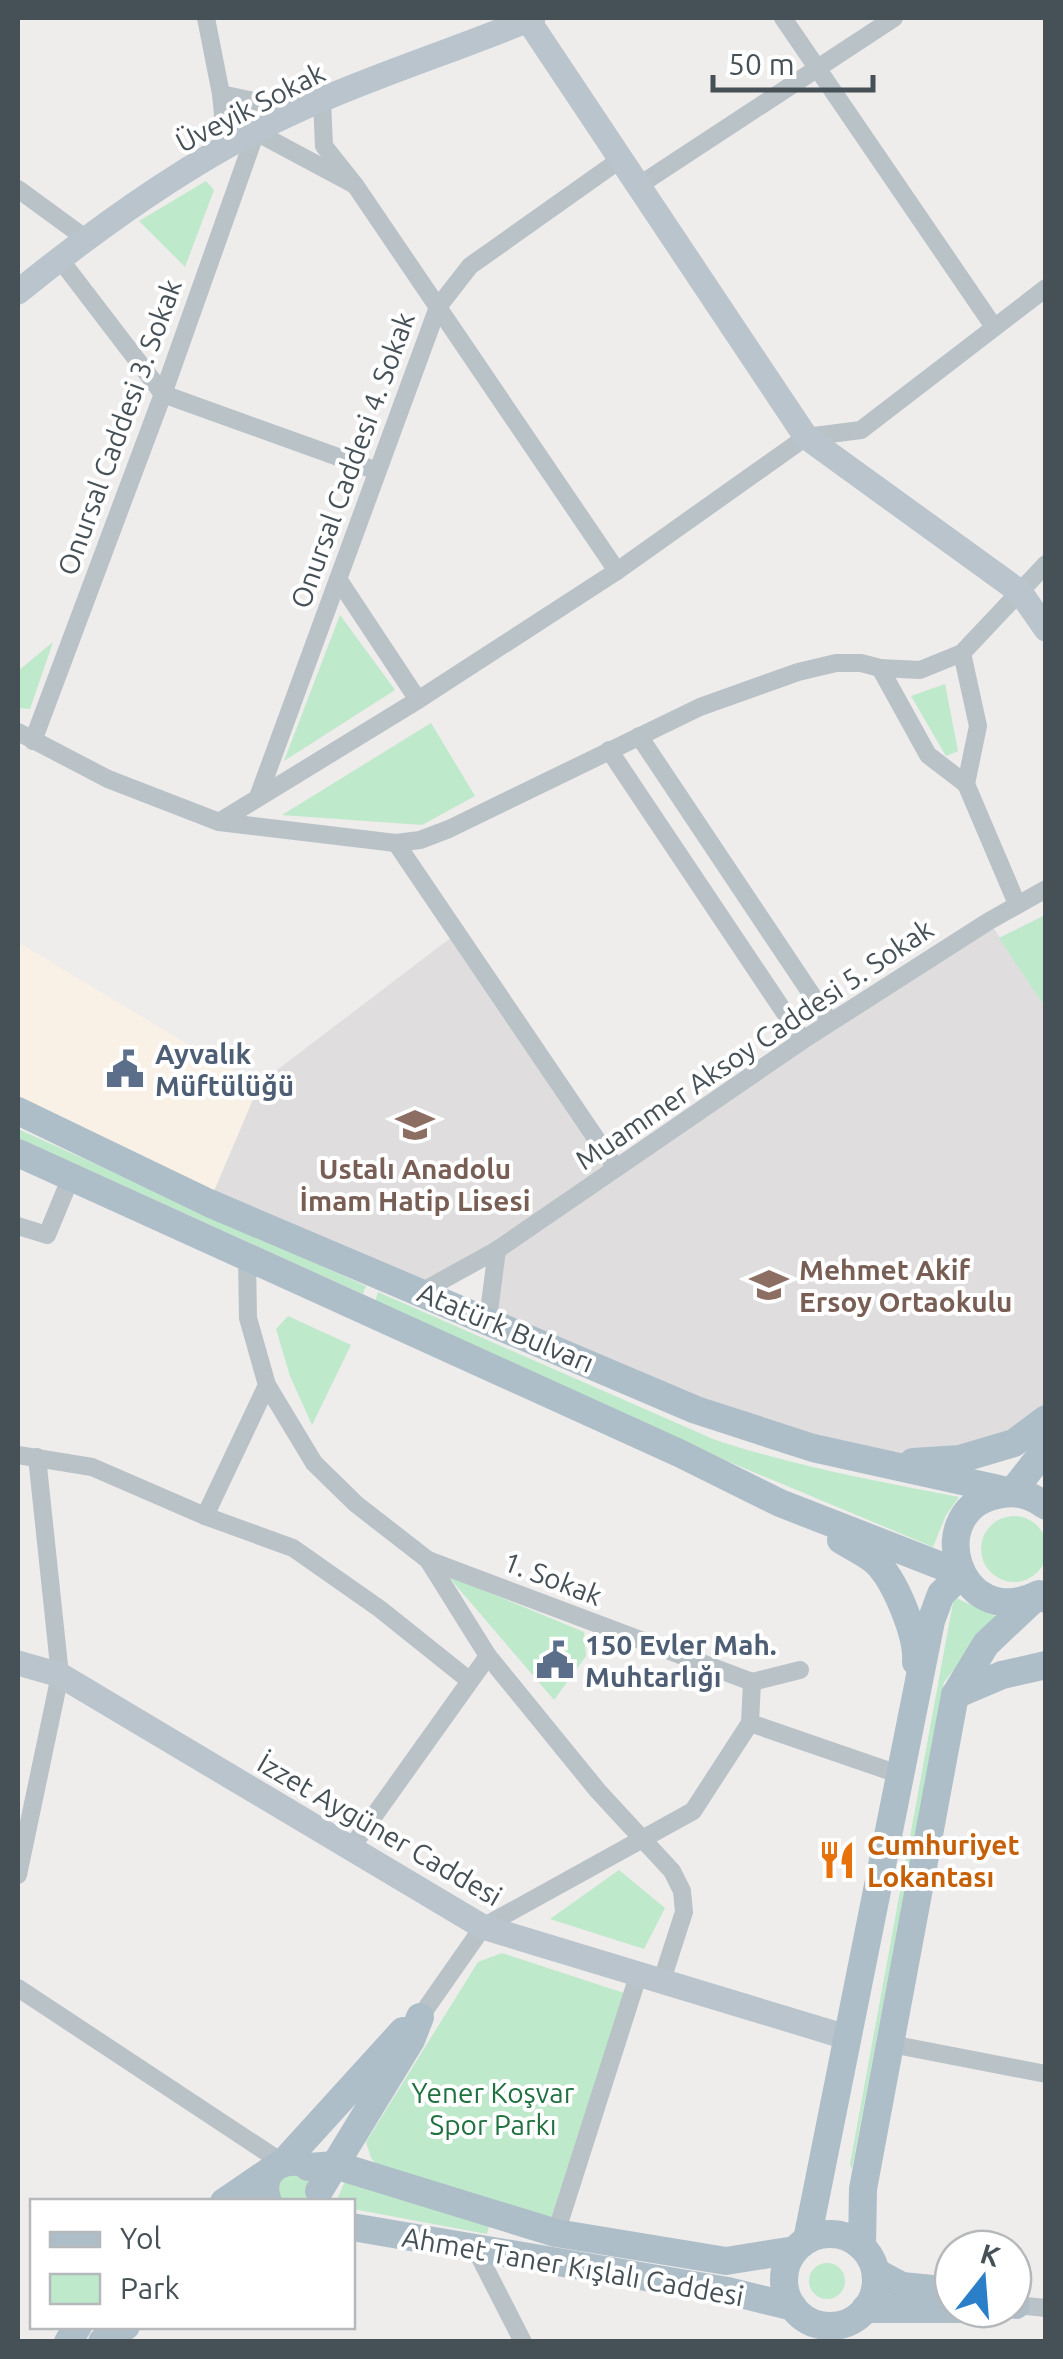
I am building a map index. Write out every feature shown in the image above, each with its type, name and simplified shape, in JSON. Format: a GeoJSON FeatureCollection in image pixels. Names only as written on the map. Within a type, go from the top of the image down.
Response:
{"type":"FeatureCollection","features":[{"type":"Feature","properties":{"kind":"main road","name":"Atatürk Bulvarı"},"geometry":{"type":"LineString","coordinates":[[18,1111],[208,1203],[696,1410],[813,1448],[1026,1495],[1046,1506]]}},
{"type":"Feature","properties":{"kind":"main road","name":"Atatürk Bulvarı"},"geometry":{"type":"LineString","coordinates":[[18,1153],[780,1502],[962,1574],[977,1592],[991,1600],[1022,1602],[1043,1595]]}},
{"type":"Feature","properties":{"kind":"main road"},"geometry":{"type":"LineString","coordinates":[[878,1464],[960,1459],[1014,1443],[1046,1419]]}},
{"type":"Feature","properties":{"kind":"main road"},"geometry":{"type":"LineString","coordinates":[[933,2309],[864,2311],[822,2333],[793,2308],[784,2278],[801,2245],[931,1621],[941,1594],[962,1574],[954,1549],[957,1531],[978,1502],[1012,1492],[1046,1449]]}},
{"type":"Feature","properties":{"kind":"main road"},"geometry":{"type":"LineString","coordinates":[[780,1502],[877,1563],[908,1616],[917,1648],[911,1728]]}},
{"type":"Feature","properties":{"kind":"main road"},"geometry":{"type":"LineString","coordinates":[[862,2246],[864,2189],[955,1695],[986,1644],[1043,1595]]}},
{"type":"Feature","properties":{"kind":"main road"},"geometry":{"type":"LineString","coordinates":[[955,1695],[1002,1675],[1046,1664]]}},
{"type":"Feature","properties":{"kind":"main road"},"geometry":{"type":"LineString","coordinates":[[233,2199],[306,2176],[411,2040],[420,2018]]}},
{"type":"Feature","properties":{"kind":"main road"},"geometry":{"type":"LineString","coordinates":[[268,2199],[265,2182],[306,2176],[396,2037],[420,2018]]}},
{"type":"Feature","properties":{"kind":"main road","name":"Ahmet Taner Kışlalı Caddesi"},"geometry":{"type":"LineString","coordinates":[[306,2176],[556,2233],[726,2261],[801,2245]]}},
{"type":"Feature","properties":{"kind":"main road","name":"Ahmet Taner Kışlalı Caddesi"},"geometry":{"type":"LineString","coordinates":[[355,2228],[728,2291],[793,2308]]}},
{"type":"Feature","properties":{"kind":"main road"},"geometry":{"type":"LineString","coordinates":[[801,2245],[835,2234],[862,2246],[871,2258],[876,2288],[864,2311],[868,2342]]}},
{"type":"Feature","properties":{"kind":"main road"},"geometry":{"type":"LineString","coordinates":[[876,2272],[902,2286],[933,2289]]}},
{"type":"Feature","properties":{"kind":"street"},"geometry":{"type":"LineString","coordinates":[[783,18],[994,328]]}},
{"type":"Feature","properties":{"kind":"street"},"geometry":{"type":"LineString","coordinates":[[638,186],[894,18]]}},
{"type":"Feature","properties":{"kind":"street"},"geometry":{"type":"LineString","coordinates":[[530,19],[806,438],[1020,592],[1046,629]]}},
{"type":"Feature","properties":{"kind":"street","name":"Üveyik Sokak"},"geometry":{"type":"LineString","coordinates":[[18,292],[85,238],[256,132],[310,105],[530,19]]}},
{"type":"Feature","properties":{"kind":"street"},"geometry":{"type":"LineString","coordinates":[[200,20],[222,94],[226,148]]}},
{"type":"Feature","properties":{"kind":"street"},"geometry":{"type":"LineString","coordinates":[[222,94],[310,105],[324,146],[616,571]]}},
{"type":"Feature","properties":{"kind":"street"},"geometry":{"type":"LineString","coordinates":[[256,132],[355,186]]}},
{"type":"Feature","properties":{"kind":"street","name":"Onursal Caddesi 3. Sokak"},"geometry":{"type":"LineString","coordinates":[[25,736],[163,394],[256,132]]}},
{"type":"Feature","properties":{"kind":"street","name":"Onursal Caddesi 4. Sokak"},"geometry":{"type":"LineString","coordinates":[[258,798],[438,307],[470,266],[620,159]]}},
{"type":"Feature","properties":{"kind":"street"},"geometry":{"type":"LineString","coordinates":[[18,189],[85,238]]}},
{"type":"Feature","properties":{"kind":"street"},"geometry":{"type":"LineString","coordinates":[[60,258],[163,394],[377,471]]}},
{"type":"Feature","properties":{"kind":"street"},"geometry":{"type":"LineString","coordinates":[[219,822],[418,700],[616,571],[806,438],[861,430],[1046,288]]}},
{"type":"Feature","properties":{"kind":"street"},"geometry":{"type":"LineString","coordinates":[[25,736],[108,779],[219,822],[396,843],[420,840],[449,830],[700,706],[798,672],[861,662],[880,668],[920,670],[962,653],[1046,564]]}},
{"type":"Feature","properties":{"kind":"street"},"geometry":{"type":"LineString","coordinates":[[338,579],[418,700]]}},
{"type":"Feature","properties":{"kind":"street"},"geometry":{"type":"LineString","coordinates":[[962,653],[978,726],[966,784]]}},
{"type":"Feature","properties":{"kind":"street"},"geometry":{"type":"LineString","coordinates":[[880,668],[928,755],[966,784],[1017,904]]}},
{"type":"Feature","properties":{"kind":"street"},"geometry":{"type":"LineString","coordinates":[[639,736],[830,1022]]}},
{"type":"Feature","properties":{"kind":"street"},"geometry":{"type":"LineString","coordinates":[[609,750],[803,1040]]}},
{"type":"Feature","properties":{"kind":"street"},"geometry":{"type":"LineString","coordinates":[[396,843],[616,1168]]}},
{"type":"Feature","properties":{"kind":"street","name":"Muammer Aksoy Caddesi 5. Sokak"},"geometry":{"type":"LineString","coordinates":[[423,1291],[496,1250],[830,1022],[1046,889]]}},
{"type":"Feature","properties":{"kind":"street"},"geometry":{"type":"LineString","coordinates":[[18,1226],[47,1236],[71,1177]]}},
{"type":"Feature","properties":{"kind":"street"},"geometry":{"type":"LineString","coordinates":[[488,1319],[496,1250]]}},
{"type":"Feature","properties":{"kind":"street"},"geometry":{"type":"LineString","coordinates":[[246,1257],[248,1318],[266,1385],[314,1463],[356,1504],[428,1560],[488,1656],[576,1765],[672,1871],[682,1891],[684,1912],[649,1979],[556,2233]]}},
{"type":"Feature","properties":{"kind":"street"},"geometry":{"type":"LineString","coordinates":[[205,1516],[266,1385]]}},
{"type":"Feature","properties":{"kind":"street"},"geometry":{"type":"LineString","coordinates":[[18,1455],[92,1467],[205,1516],[293,1548],[380,1609],[470,1681]]}},
{"type":"Feature","properties":{"kind":"street"},"geometry":{"type":"LineString","coordinates":[[18,1875],[60,1675],[37,1456]]}},
{"type":"Feature","properties":{"kind":"street","name":"1. Sokak"},"geometry":{"type":"LineString","coordinates":[[428,1560],[752,1682]]}},
{"type":"Feature","properties":{"kind":"street"},"geometry":{"type":"LineString","coordinates":[[352,1848],[488,1656]]}},
{"type":"Feature","properties":{"kind":"street","name":"İzzet Aygüner Caddesi"},"geometry":{"type":"LineString","coordinates":[[18,1663],[60,1675],[483,1926],[846,2037]]}},
{"type":"Feature","properties":{"kind":"street"},"geometry":{"type":"LineString","coordinates":[[420,2018],[483,1926],[693,1812],[750,1723],[752,1682],[800,1670]]}},
{"type":"Feature","properties":{"kind":"street"},"geometry":{"type":"LineString","coordinates":[[750,1723],[901,1775]]}},
{"type":"Feature","properties":{"kind":"street"},"geometry":{"type":"LineString","coordinates":[[18,1988],[306,2176]]}},
{"type":"Feature","properties":{"kind":"street"},"geometry":{"type":"LineString","coordinates":[[891,2044],[1046,2074]]}},
{"type":"Feature","properties":{"kind":"street"},"geometry":{"type":"LineString","coordinates":[[476,2248],[523,2342]]}},
{"type":"Feature","properties":{"kind":"shaded area"},"geometry":{"type":"Polygon","coordinates":[[[989,921],[1045,1007],[1045,1419],[1014,1443],[878,1464],[488,1319],[496,1252],[423,1291],[209,1203],[260,1083],[457,933],[616,1167],[989,921]]]}},
{"type":"Feature","properties":{"kind":"shaded area","name":"Ayvalık Müftülüğü"},"geometry":{"type":"Polygon","coordinates":[[[18,942],[207,1056],[260,1083],[209,1203],[18,1111],[18,942]]]}},
{"type":"Feature","properties":{"kind":"green space"},"geometry":{"type":"Polygon","coordinates":[[[206,181],[214,190],[185,267],[139,221],[206,181]]]}},
{"type":"Feature","properties":{"kind":"green space"},"geometry":{"type":"Polygon","coordinates":[[[340,615],[395,690],[284,761],[340,615]]]}},
{"type":"Feature","properties":{"kind":"green space"},"geometry":{"type":"Polygon","coordinates":[[[53,642],[30,709],[18,708],[18,671],[53,642]]]}},
{"type":"Feature","properties":{"kind":"green space"},"geometry":{"type":"Polygon","coordinates":[[[945,684],[958,751],[946,756],[911,696],[945,684]]]}},
{"type":"Feature","properties":{"kind":"green space"},"geometry":{"type":"Polygon","coordinates":[[[431,723],[475,796],[422,825],[282,815],[431,723]]]}},
{"type":"Feature","properties":{"kind":"green space"},"geometry":{"type":"Polygon","coordinates":[[[1045,915],[1045,1007],[999,938],[1045,915]]]}},
{"type":"Feature","properties":{"kind":"green space"},"geometry":{"type":"Polygon","coordinates":[[[18,1129],[366,1286],[363,1294],[18,1138],[18,1129]]]}},
{"type":"Feature","properties":{"kind":"green space"},"geometry":{"type":"Polygon","coordinates":[[[378,1292],[713,1439],[804,1465],[959,1497],[946,1515],[933,1547],[720,1458],[375,1302],[378,1292]]]}},
{"type":"Feature","properties":{"kind":"green space"},"geometry":{"type":"Polygon","coordinates":[[[288,1316],[351,1345],[312,1425],[290,1376],[276,1329],[288,1316]]]}},
{"type":"Feature","properties":{"kind":"green space"},"geometry":{"type":"Polygon","coordinates":[[[1014,1516],[1038,1525],[1047,1549],[1038,1573],[1014,1582],[990,1573],[981,1549],[990,1525],[1014,1516]]]}},
{"type":"Feature","properties":{"kind":"green space"},"geometry":{"type":"Polygon","coordinates":[[[447,1575],[584,1632],[586,1656],[554,1700],[447,1575]]]}},
{"type":"Feature","properties":{"kind":"green space"},"geometry":{"type":"Polygon","coordinates":[[[954,1597],[997,1617],[944,1682],[852,2169],[850,2164],[954,1597]]]}},
{"type":"Feature","properties":{"kind":"green space"},"geometry":{"type":"Polygon","coordinates":[[[619,1870],[665,1908],[644,1949],[550,1919],[619,1870]]]}},
{"type":"Feature","properties":{"kind":"green space","name":"Yener Koşvar Spor Parkı"},"geometry":{"type":"Polygon","coordinates":[[[502,1953],[624,1993],[550,2225],[382,2171],[371,2158],[366,2142],[478,1962],[502,1953]]]}},
{"type":"Feature","properties":{"kind":"green space"},"geometry":{"type":"Polygon","coordinates":[[[299,2173],[308,2182],[306,2199],[280,2199],[277,2188],[281,2176],[299,2173]]]}},
{"type":"Feature","properties":{"kind":"green space"},"geometry":{"type":"Polygon","coordinates":[[[345,2181],[489,2226],[487,2234],[355,2209],[355,2199],[337,2199],[345,2181]]]}},
{"type":"Feature","properties":{"kind":"green space"},"geometry":{"type":"Polygon","coordinates":[[[827,2263],[840,2268],[845,2281],[840,2294],[827,2299],[814,2294],[809,2281],[814,2268],[827,2263]]]}},
{"type":"Feature","properties":{"kind":"place","name":"Ayvalık Müftülüğü"},"geometry":{"type":"Point","coordinates":[125,1069]}},
{"type":"Feature","properties":{"kind":"place","name":"Ustalı Anadolu İmam Hatip Lisesi"},"geometry":{"type":"Point","coordinates":[415,1125]}},
{"type":"Feature","properties":{"kind":"place","name":"Mehmet Akif Ersoy Ortaokulu"},"geometry":{"type":"Point","coordinates":[769,1285]}},
{"type":"Feature","properties":{"kind":"place","name":"150 Evler Mah. Muhtarlığı"},"geometry":{"type":"Point","coordinates":[555,1660]}},
{"type":"Feature","properties":{"kind":"place","name":"Cumhuriyet Lokantası"},"geometry":{"type":"Point","coordinates":[837,1860]}}]}
